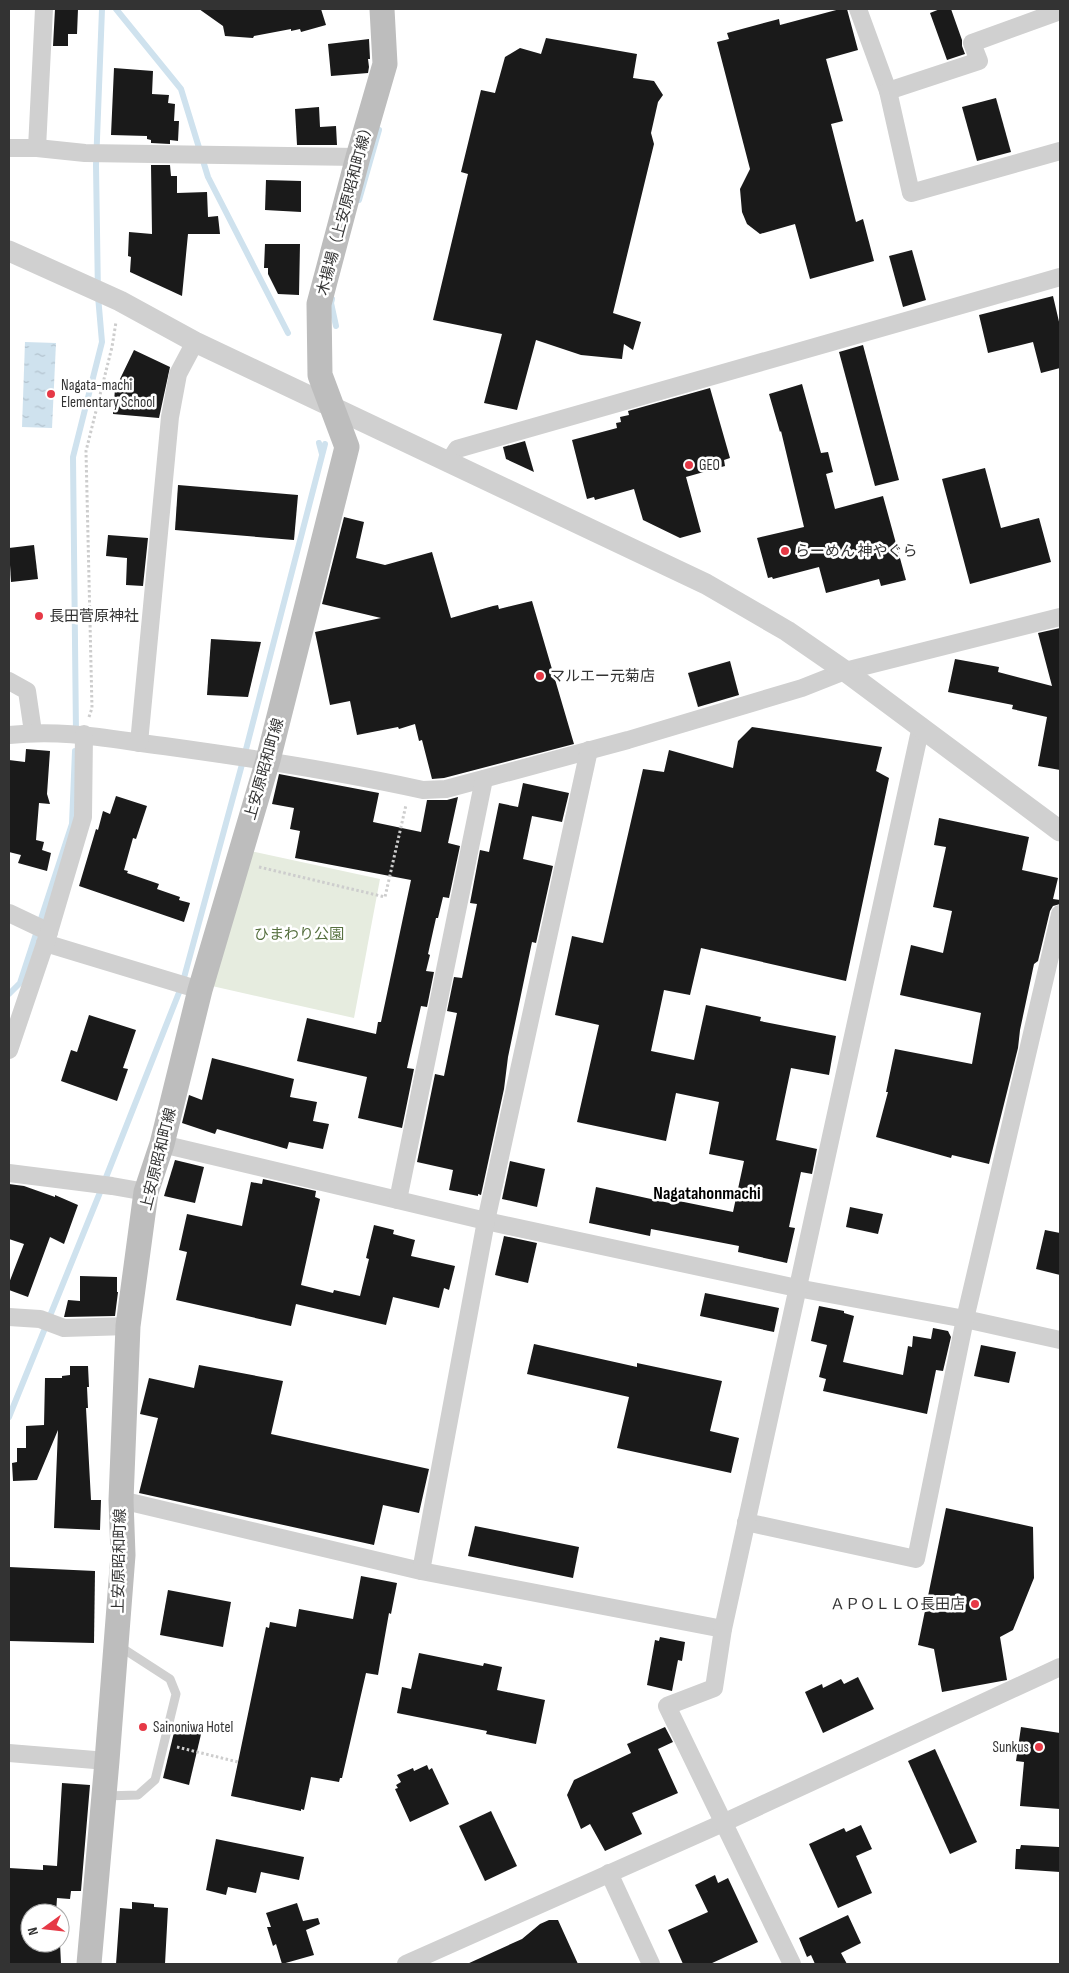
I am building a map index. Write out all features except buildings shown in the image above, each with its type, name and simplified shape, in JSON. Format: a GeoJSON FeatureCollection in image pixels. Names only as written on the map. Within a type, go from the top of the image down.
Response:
{"type":"FeatureCollection","features":[{"type":"Feature","properties":{"kind":"main road","name":"木揚場（上安原昭和町線）"},"geometry":{"type":"LineString","coordinates":[[333,407],[320,375],[319,304],[385,64],[382,9]]}},
{"type":"Feature","properties":{"kind":"main road","name":"上安原昭和町線"},"geometry":{"type":"LineString","coordinates":[[88,1964],[107,1762],[123,1555],[121,1500],[128,1326],[146,1192],[162,1144],[200,990],[268,760],[348,447],[333,407]]}},
{"type":"Feature","properties":{"kind":"street"},"geometry":{"type":"LineString","coordinates":[[37,148],[44,9]]}},
{"type":"Feature","properties":{"kind":"street"},"geometry":{"type":"LineString","coordinates":[[858,9],[888,91],[911,193],[1060,151]]}},
{"type":"Feature","properties":{"kind":"street"},"geometry":{"type":"LineString","coordinates":[[888,91],[979,61],[972,43],[1060,11]]}},
{"type":"Feature","properties":{"kind":"street"},"geometry":{"type":"LineString","coordinates":[[9,148],[37,148],[85,153],[358,157]]}},
{"type":"Feature","properties":{"kind":"street"},"geometry":{"type":"LineString","coordinates":[[9,251],[120,301],[195,342],[706,584],[786,631],[845,671],[1060,831]]}},
{"type":"Feature","properties":{"kind":"street"},"geometry":{"type":"LineString","coordinates":[[448,463],[457,449],[1060,277]]}},
{"type":"Feature","properties":{"kind":"street"},"geometry":{"type":"LineString","coordinates":[[139,743],[170,417],[178,374],[195,342]]}},
{"type":"Feature","properties":{"kind":"street"},"geometry":{"type":"LineString","coordinates":[[9,735],[34,732],[76,733],[268,760],[423,790],[446,789],[802,688],[845,671],[1060,617]]}},
{"type":"Feature","properties":{"kind":"street"},"geometry":{"type":"LineString","coordinates":[[9,681],[27,691],[34,732]]}},
{"type":"Feature","properties":{"kind":"street"},"geometry":{"type":"LineString","coordinates":[[792,1964],[667,1706],[714,1688],[723,1629],[746,1522],[921,726]]}},
{"type":"Feature","properties":{"kind":"street"},"geometry":{"type":"LineString","coordinates":[[9,1050],[47,938],[83,818],[76,733]]}},
{"type":"Feature","properties":{"kind":"street"},"geometry":{"type":"LineString","coordinates":[[420,1571],[486,1221],[588,750]]}},
{"type":"Feature","properties":{"kind":"street"},"geometry":{"type":"LineString","coordinates":[[398,1200],[484,779]]}},
{"type":"Feature","properties":{"kind":"street"},"geometry":{"type":"LineString","coordinates":[[9,914],[31,923],[47,938],[200,990]]}},
{"type":"Feature","properties":{"kind":"street"},"geometry":{"type":"LineString","coordinates":[[746,1522],[916,1559],[965,1319],[1060,914]]}},
{"type":"Feature","properties":{"kind":"street"},"geometry":{"type":"LineString","coordinates":[[162,1144],[486,1221],[797,1288],[965,1319],[1060,1340]]}},
{"type":"Feature","properties":{"kind":"street"},"geometry":{"type":"LineString","coordinates":[[9,1173],[146,1192]]}},
{"type":"Feature","properties":{"kind":"street"},"geometry":{"type":"LineString","coordinates":[[9,1317],[40,1319],[64,1328],[128,1326]]}},
{"type":"Feature","properties":{"kind":"street"},"geometry":{"type":"LineString","coordinates":[[121,1500],[420,1571],[723,1629]]}},
{"type":"Feature","properties":{"kind":"street"},"geometry":{"type":"LineString","coordinates":[[406,1964],[444,1956],[609,1873],[723,1823],[1060,1667]]}},
{"type":"Feature","properties":{"kind":"street"},"geometry":{"type":"LineString","coordinates":[[9,1753],[107,1762]]}},
{"type":"Feature","properties":{"kind":"street"},"geometry":{"type":"LineString","coordinates":[[609,1873],[651,1964]]}},
{"type":"Feature","properties":{"kind":"lane"},"geometry":{"type":"LineString","coordinates":[[104,1796],[138,1795],[155,1780],[176,1694],[170,1679],[116,1644]]}},
{"type":"Feature","properties":{"kind":"path"},"geometry":{"type":"LineString","coordinates":[[76,733],[92,708],[86,451],[112,347],[120,301]]}},
{"type":"Feature","properties":{"kind":"path"},"geometry":{"type":"LineString","coordinates":[[237,861],[385,897],[410,787]]}},
{"type":"Feature","properties":{"kind":"path"},"geometry":{"type":"LineString","coordinates":[[164,1744],[238,1762]]}},
{"type":"Feature","properties":{"kind":"green space","name":"ひまわり公園"},"geometry":{"type":"Polygon","coordinates":[[[250,851],[380,879],[354,1018],[212,986],[250,851]]]}},
{"type":"Feature","properties":{"kind":"water"},"geometry":{"type":"Polygon","coordinates":[[[25,342],[56,343],[52,428],[22,427],[25,342]]]}},
{"type":"Feature","properties":{"kind":"waterway"},"geometry":{"type":"LineString","coordinates":[[76,733],[73,457],[102,342],[98,296],[96,165],[102,9]]}},
{"type":"Feature","properties":{"kind":"waterway"},"geometry":{"type":"LineString","coordinates":[[116,9],[181,89],[208,177],[288,333]]}},
{"type":"Feature","properties":{"kind":"waterway"},"geometry":{"type":"LineString","coordinates":[[359,200],[379,130]]}},
{"type":"Feature","properties":{"kind":"waterway"},"geometry":{"type":"LineString","coordinates":[[332,299],[331,303],[336,326]]}},
{"type":"Feature","properties":{"kind":"waterway"},"geometry":{"type":"LineString","coordinates":[[319,443],[322,454]]}},
{"type":"Feature","properties":{"kind":"waterway"},"geometry":{"type":"LineString","coordinates":[[9,1417],[182,985],[244,757],[325,444]]}},
{"type":"Feature","properties":{"kind":"waterway"},"geometry":{"type":"LineString","coordinates":[[9,994],[20,983],[72,824],[75,751]]}},
{"type":"Feature","properties":{"kind":"place","name":"Nagata-machi Elementary School"},"geometry":{"type":"Point","coordinates":[51,394]}},
{"type":"Feature","properties":{"kind":"place","name":"GEO"},"geometry":{"type":"Point","coordinates":[689,465]}},
{"type":"Feature","properties":{"kind":"place","name":"らーめん 神やぐら"},"geometry":{"type":"Point","coordinates":[785,551]}},
{"type":"Feature","properties":{"kind":"place","name":"長田菅原神社"},"geometry":{"type":"Point","coordinates":[39,616]}},
{"type":"Feature","properties":{"kind":"place","name":"マルエー元菊店"},"geometry":{"type":"Point","coordinates":[540,676]}},
{"type":"Feature","properties":{"kind":"place","name":"ＡＰＯＬＬＯ長田店"},"geometry":{"type":"Point","coordinates":[975,1604]}},
{"type":"Feature","properties":{"kind":"place","name":"Sainoniwa Hotel"},"geometry":{"type":"Point","coordinates":[143,1727]}},
{"type":"Feature","properties":{"kind":"place","name":"Sunkus"},"geometry":{"type":"Point","coordinates":[1039,1747]}},
{"type":"Feature","properties":{"kind":"district","name":"Nagatahonmachi"},"geometry":{"type":"Point","coordinates":[707,1193]}}]}
